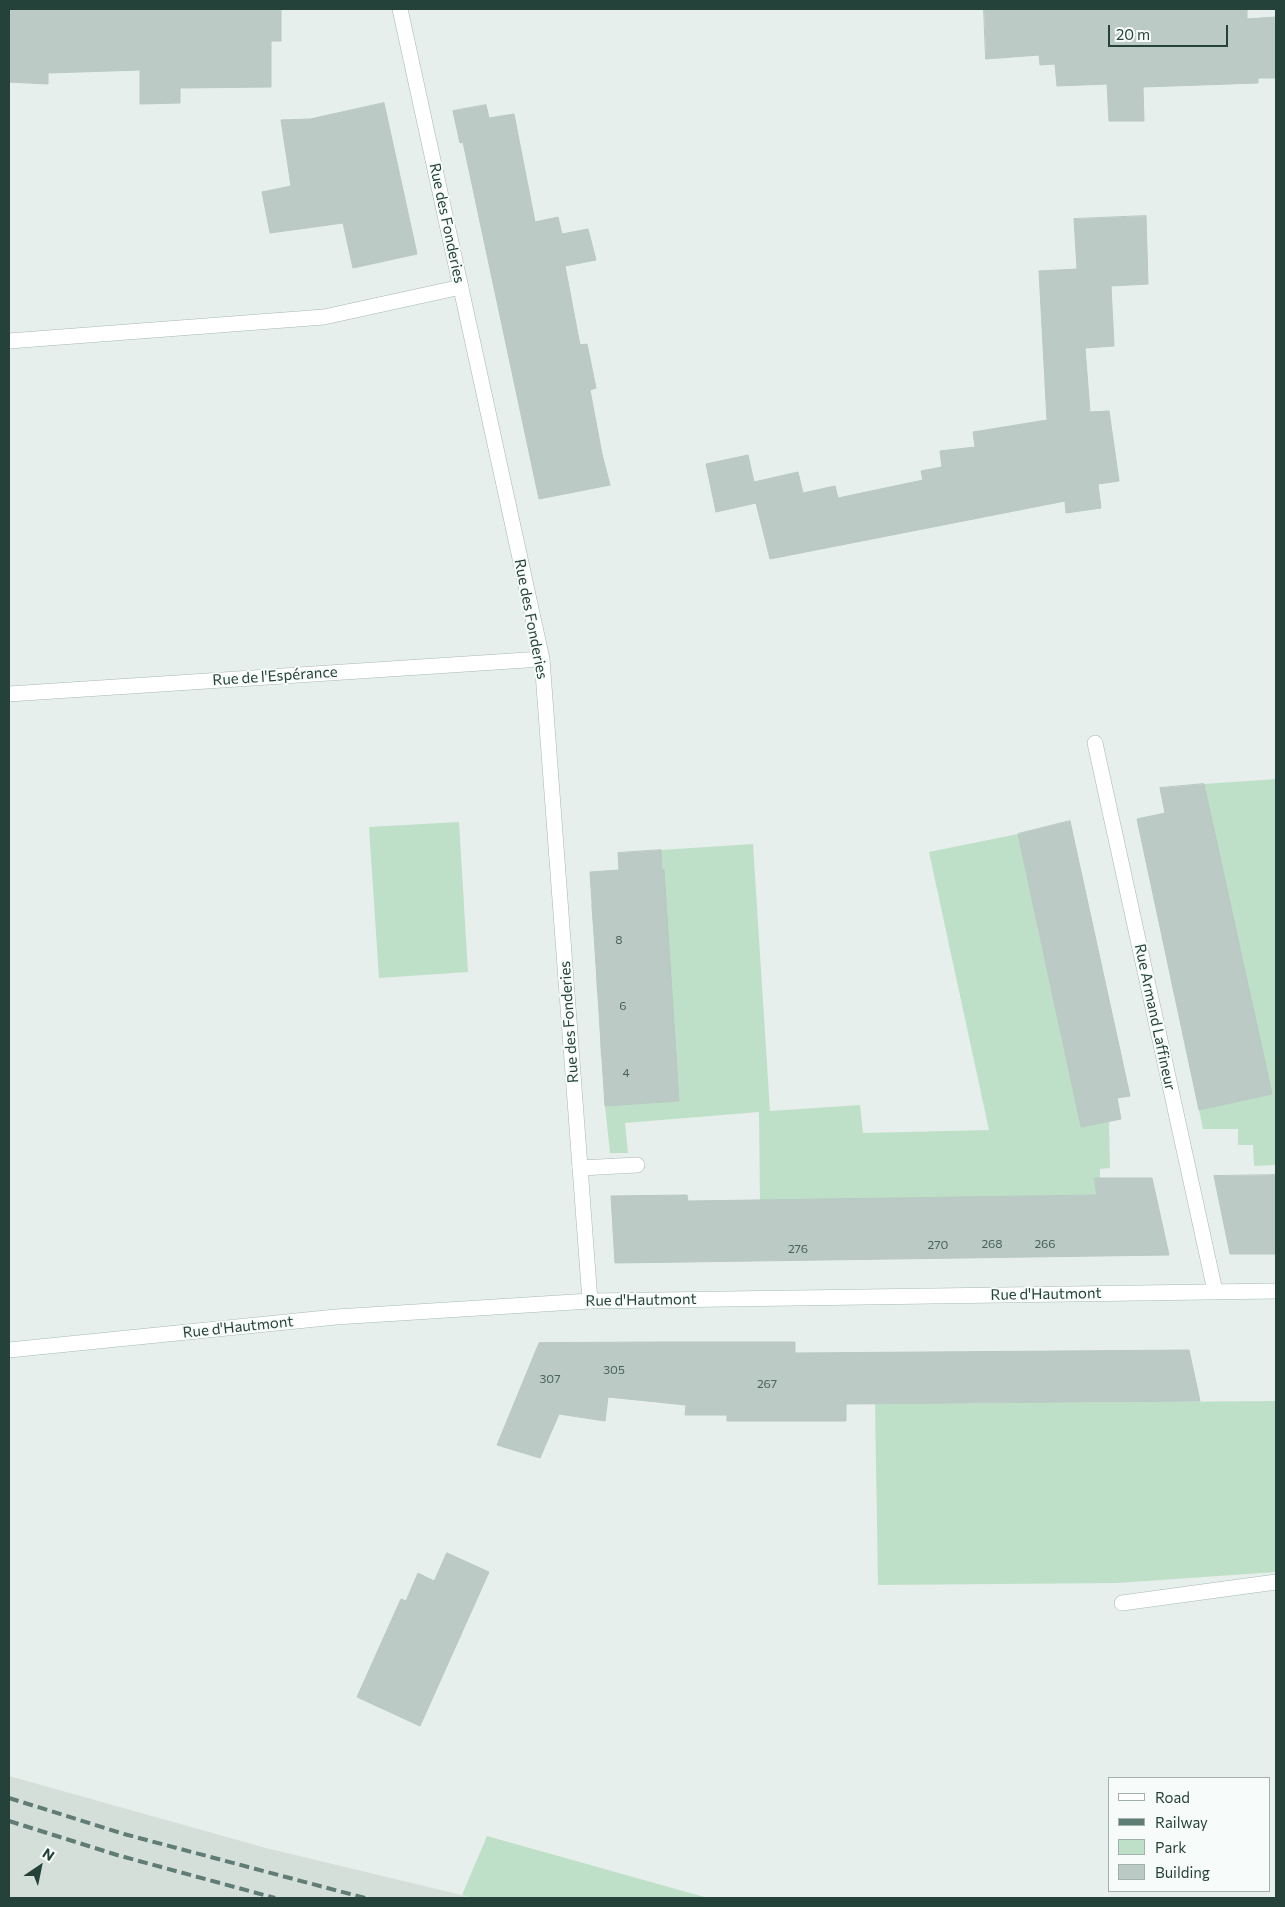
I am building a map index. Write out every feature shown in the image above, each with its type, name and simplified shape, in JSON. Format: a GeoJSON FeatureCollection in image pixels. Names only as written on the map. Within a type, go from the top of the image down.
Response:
{"type":"FeatureCollection","features":[{"type":"Feature","properties":{"kind":"street","name":"Rue des Fonderies"},"geometry":{"type":"LineString","coordinates":[[400,9],[542,659],[590,1301]]}},
{"type":"Feature","properties":{"kind":"street"},"geometry":{"type":"LineString","coordinates":[[9,341],[324,317],[461,287]]}},
{"type":"Feature","properties":{"kind":"street","name":"Rue de l'Espérance"},"geometry":{"type":"LineString","coordinates":[[9,694],[542,659]]}},
{"type":"Feature","properties":{"kind":"street","name":"Rue Armand Laffineur"},"geometry":{"type":"LineString","coordinates":[[1095,742],[1215,1291]]}},
{"type":"Feature","properties":{"kind":"street"},"geometry":{"type":"LineString","coordinates":[[580,1168],[637,1165]]}},
{"type":"Feature","properties":{"kind":"street","name":"Rue d'Hautmont"},"geometry":{"type":"LineString","coordinates":[[9,1350],[336,1317],[590,1301],[1276,1291]]}},
{"type":"Feature","properties":{"kind":"street"},"geometry":{"type":"LineString","coordinates":[[1122,1604],[1276,1582]]}},
{"type":"Feature","properties":{"kind":"shaded area"},"geometry":{"type":"Polygon","coordinates":[[[9,1776],[266,1848],[474,1898],[9,1898],[9,1776]]]}},
{"type":"Feature","properties":{"kind":"green space"},"geometry":{"type":"Polygon","coordinates":[[[1276,779],[1276,1192],[1275,1165],[1254,1166],[1253,1145],[1238,1145],[1238,1129],[1203,1129],[1199,1110],[1272,1094],[1175,997],[1171,981],[1244,965],[1232,918],[1161,933],[1158,916],[1229,900],[1218,853],[1147,868],[1144,851],[1215,834],[1204,784],[1276,779]]]}},
{"type":"Feature","properties":{"kind":"green space"},"geometry":{"type":"Polygon","coordinates":[[[459,822],[468,972],[379,978],[369,827],[459,822]]]}},
{"type":"Feature","properties":{"kind":"green space"},"geometry":{"type":"Polygon","coordinates":[[[1018,834],[1081,1127],[1109,1121],[1110,1168],[1100,1169],[1100,1178],[1095,1178],[1096,1195],[760,1200],[759,1112],[625,1123],[628,1153],[610,1153],[605,1106],[679,1101],[677,1072],[631,1055],[601,1058],[600,1040],[675,1035],[670,986],[597,992],[596,974],[670,969],[665,920],[593,925],[591,904],[665,898],[661,850],[753,844],[770,1111],[860,1105],[863,1133],[989,1130],[929,852],[1018,834]]]}},
{"type":"Feature","properties":{"kind":"green space"},"geometry":{"type":"Polygon","coordinates":[[[1276,1401],[1276,1572],[1117,1583],[878,1585],[875,1404],[1276,1401]]]}},
{"type":"Feature","properties":{"kind":"green space"},"geometry":{"type":"Polygon","coordinates":[[[487,1836],[708,1898],[474,1898],[462,1895],[487,1836]]]}},
{"type":"Feature","properties":{"kind":"building"},"geometry":{"type":"Polygon","coordinates":[[[9,9],[281,9],[281,41],[271,41],[271,87],[180,88],[180,103],[140,104],[140,70],[48,73],[48,84],[9,82],[9,9]]]}},
{"type":"Feature","properties":{"kind":"building"},"geometry":{"type":"Polygon","coordinates":[[[984,9],[1247,9],[1247,19],[1276,17],[1276,78],[1258,78],[1258,83],[1143,87],[1144,121],[1109,121],[1107,84],[1057,86],[1055,64],[1040,65],[1039,55],[986,59],[984,9]]]}},
{"type":"Feature","properties":{"kind":"building"},"geometry":{"type":"Polygon","coordinates":[[[384,103],[417,254],[353,268],[343,223],[270,233],[262,192],[291,186],[281,120],[310,119],[384,103]]]}},
{"type":"Feature","properties":{"kind":"building"},"geometry":{"type":"Polygon","coordinates":[[[486,105],[489,118],[514,114],[535,222],[558,217],[562,234],[588,229],[596,260],[565,266],[580,345],[587,344],[596,388],[590,390],[610,485],[539,499],[463,142],[460,143],[453,111],[486,105]]]}},
{"type":"Feature","properties":{"kind":"building"},"geometry":{"type":"Polygon","coordinates":[[[1146,216],[1148,284],[1111,286],[1114,346],[1085,348],[1090,412],[1109,411],[1119,481],[1098,484],[1101,508],[1066,513],[1065,501],[770,559],[756,503],[716,512],[706,464],[748,455],[754,482],[798,472],[803,493],[835,486],[838,498],[923,480],[921,471],[942,467],[940,451],[975,447],[973,432],[1047,420],[1039,271],[1077,269],[1074,219],[1146,216]]]}},
{"type":"Feature","properties":{"kind":"building"},"geometry":{"type":"Polygon","coordinates":[[[1204,784],[1272,1094],[1199,1110],[1137,819],[1165,813],[1160,788],[1204,784]]]}},
{"type":"Feature","properties":{"kind":"building"},"geometry":{"type":"Polygon","coordinates":[[[1070,821],[1130,1096],[1117,1098],[1121,1119],[1081,1127],[1018,834],[1070,821]]]}},
{"type":"Feature","properties":{"kind":"building"},"geometry":{"type":"Polygon","coordinates":[[[661,850],[662,870],[664,869],[679,1101],[605,1106],[590,872],[619,870],[618,853],[661,850]]]}},
{"type":"Feature","properties":{"kind":"building"},"geometry":{"type":"Polygon","coordinates":[[[1276,1175],[1276,1254],[1230,1254],[1214,1176],[1276,1175]]]}},
{"type":"Feature","properties":{"kind":"building"},"geometry":{"type":"Polygon","coordinates":[[[1095,1178],[1152,1178],[1169,1255],[615,1263],[611,1196],[687,1195],[688,1201],[1096,1195],[1095,1178]]]}},
{"type":"Feature","properties":{"kind":"building"},"geometry":{"type":"Polygon","coordinates":[[[795,1342],[795,1353],[1189,1350],[1200,1401],[846,1404],[846,1421],[727,1421],[727,1415],[685,1415],[686,1405],[608,1397],[605,1421],[559,1414],[540,1458],[497,1445],[539,1343],[795,1342]]]}},
{"type":"Feature","properties":{"kind":"building"},"geometry":{"type":"Polygon","coordinates":[[[447,1553],[489,1572],[420,1726],[357,1697],[401,1599],[406,1601],[418,1573],[434,1581],[447,1553]]]}},
{"type":"Feature","properties":{"kind":"railway"},"geometry":{"type":"LineString","coordinates":[[9,1798],[124,1834],[365,1898]]}},
{"type":"Feature","properties":{"kind":"railway"},"geometry":{"type":"LineString","coordinates":[[9,1821],[117,1855],[275,1898]]}}]}
